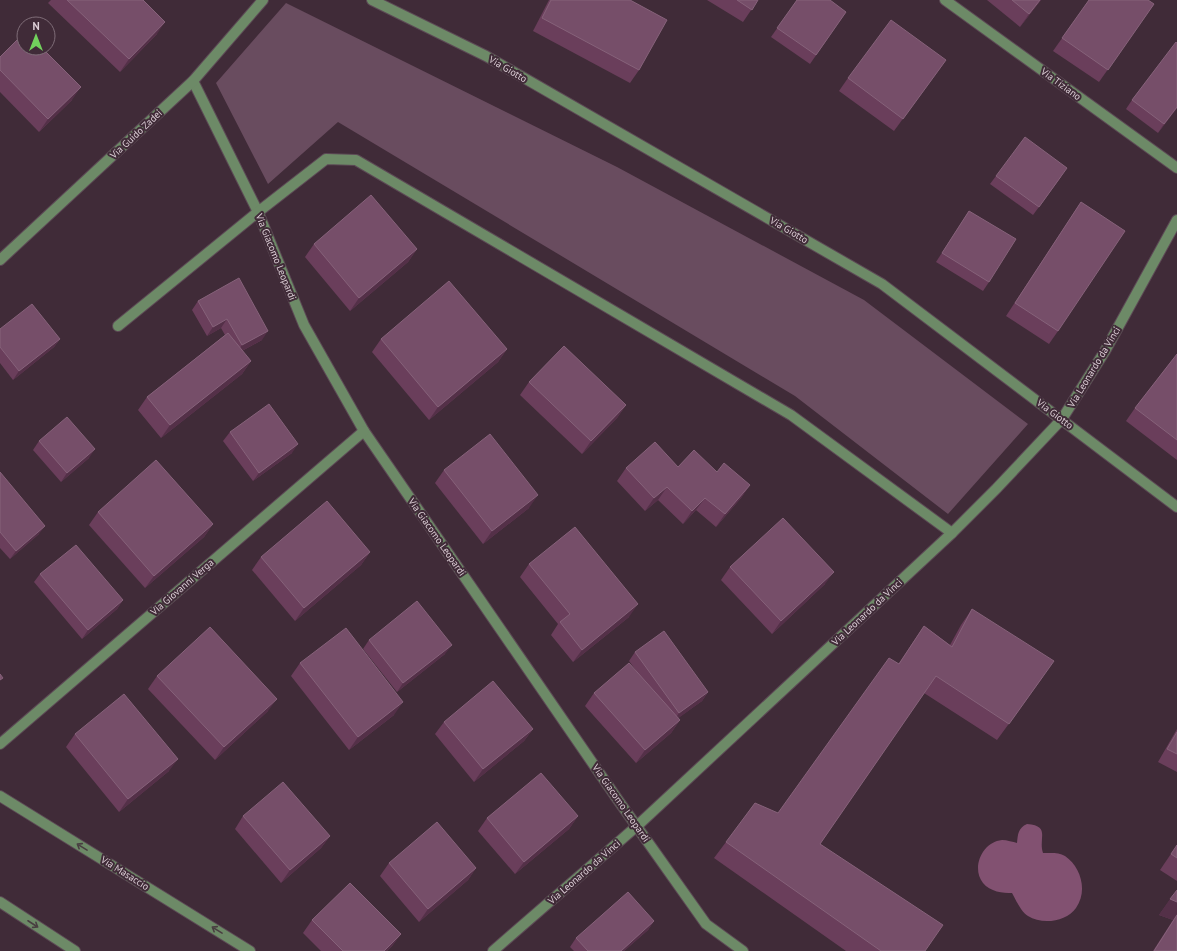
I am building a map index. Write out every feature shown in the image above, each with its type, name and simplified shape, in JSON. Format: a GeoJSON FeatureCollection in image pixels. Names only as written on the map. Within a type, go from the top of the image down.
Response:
{"type":"FeatureCollection","features":[{"type":"Feature","properties":{"kind":"street","name":"Via Guido Zadei"},"geometry":{"type":"LineString","coordinates":[[0,260],[193,82],[263,0]]}},
{"type":"Feature","properties":{"kind":"street","name":"Via Giotto"},"geometry":{"type":"LineString","coordinates":[[372,0],[486,56],[882,284],[1177,507]]}},
{"type":"Feature","properties":{"kind":"street","name":"Via Tiziano"},"geometry":{"type":"LineString","coordinates":[[945,0],[1177,168]]}},
{"type":"Feature","properties":{"kind":"street","name":"Via Giacomo Leopardi"},"geometry":{"type":"LineString","coordinates":[[193,82],[258,212],[304,325],[364,431],[706,924],[743,951]]}},
{"type":"Feature","properties":{"kind":"street"},"geometry":{"type":"LineString","coordinates":[[118,326],[258,212],[326,159],[356,160],[792,415],[952,533]]}},
{"type":"Feature","properties":{"kind":"street","name":"Via Leonardo da Vinci"},"geometry":{"type":"LineString","coordinates":[[493,951],[637,826],[952,533],[1062,420],[1105,351],[1177,220]]}},
{"type":"Feature","properties":{"kind":"street","name":"Via Giovanni Verga"},"geometry":{"type":"LineString","coordinates":[[0,744],[364,431]]}},
{"type":"Feature","properties":{"kind":"street","name":"Via Masaccio"},"geometry":{"type":"LineString","coordinates":[[0,796],[250,951]]}},
{"type":"Feature","properties":{"kind":"street"},"geometry":{"type":"LineString","coordinates":[[0,902],[75,951]]}},
{"type":"Feature","properties":{"kind":"shaded area"},"geometry":{"type":"Polygon","coordinates":[[[286,3],[617,167],[864,300],[1028,424],[948,514],[795,396],[338,122],[268,184],[216,83],[286,3]]]}},
{"type":"Feature","properties":{"kind":"shaded area"},"geometry":{"type":"Polygon","coordinates":[[[1027,824],[1039,827],[1041,830],[1043,853],[1057,853],[1065,856],[1075,866],[1081,880],[1082,894],[1076,908],[1072,913],[1054,921],[1040,921],[1025,914],[1012,893],[993,890],[986,886],[980,877],[978,870],[980,857],[989,845],[1002,840],[1017,843],[1020,829],[1027,824]]]}},
{"type":"Feature","properties":{"kind":"building"},"geometry":{"type":"Polygon","coordinates":[[[67,0],[143,0],[165,22],[129,59],[67,0]]]}},
{"type":"Feature","properties":{"kind":"building"},"geometry":{"type":"Polygon","coordinates":[[[551,0],[630,0],[667,20],[639,70],[542,18],[551,0]]]}},
{"type":"Feature","properties":{"kind":"building"},"geometry":{"type":"Polygon","coordinates":[[[737,0],[758,0],[752,10],[737,0]]]}},
{"type":"Feature","properties":{"kind":"building"},"geometry":{"type":"Polygon","coordinates":[[[797,0],[830,0],[846,12],[816,55],[777,28],[797,0]]]}},
{"type":"Feature","properties":{"kind":"building"},"geometry":{"type":"Polygon","coordinates":[[[1012,0],[1040,0],[1029,14],[1012,0]]]}},
{"type":"Feature","properties":{"kind":"building"},"geometry":{"type":"Polygon","coordinates":[[[1089,0],[1148,0],[1154,4],[1108,70],[1062,38],[1089,0]]]}},
{"type":"Feature","properties":{"kind":"building"},"geometry":{"type":"Polygon","coordinates":[[[891,20],[946,60],[903,119],[848,78],[891,20]]]}},
{"type":"Feature","properties":{"kind":"building"},"geometry":{"type":"Polygon","coordinates":[[[16,41],[16,56],[50,56],[81,87],[48,119],[0,70],[0,57],[16,41]]]}},
{"type":"Feature","properties":{"kind":"building"},"geometry":{"type":"Polygon","coordinates":[[[1176,42],[1177,107],[1164,124],[1132,100],[1176,42]]]}},
{"type":"Feature","properties":{"kind":"building"},"geometry":{"type":"Polygon","coordinates":[[[1025,137],[1067,168],[1039,207],[996,176],[1025,137]]]}},
{"type":"Feature","properties":{"kind":"building"},"geometry":{"type":"Polygon","coordinates":[[[371,195],[417,249],[359,298],[314,244],[371,195]]]}},
{"type":"Feature","properties":{"kind":"building"},"geometry":{"type":"Polygon","coordinates":[[[1081,202],[1125,231],[1058,331],[1015,303],[1081,202]]]}},
{"type":"Feature","properties":{"kind":"building"},"geometry":{"type":"Polygon","coordinates":[[[969,211],[1016,239],[989,282],[942,253],[969,211]]]}},
{"type":"Feature","properties":{"kind":"building"},"geometry":{"type":"Polygon","coordinates":[[[239,278],[268,331],[242,345],[227,319],[213,327],[198,301],[239,278]]]}},
{"type":"Feature","properties":{"kind":"building"},"geometry":{"type":"Polygon","coordinates":[[[449,281],[507,349],[438,407],[381,339],[449,281]]]}},
{"type":"Feature","properties":{"kind":"building"},"geometry":{"type":"Polygon","coordinates":[[[32,304],[60,339],[19,371],[0,347],[0,329],[32,304]]]}},
{"type":"Feature","properties":{"kind":"building"},"geometry":{"type":"Polygon","coordinates":[[[228,333],[251,361],[170,425],[147,397],[228,333]]]}},
{"type":"Feature","properties":{"kind":"building"},"geometry":{"type":"Polygon","coordinates":[[[564,346],[626,405],[591,441],[529,382],[564,346]]]}},
{"type":"Feature","properties":{"kind":"building"},"geometry":{"type":"Polygon","coordinates":[[[1177,354],[1177,440],[1135,408],[1177,354]]]}},
{"type":"Feature","properties":{"kind":"building"},"geometry":{"type":"Polygon","coordinates":[[[269,404],[298,444],[259,473],[230,432],[269,404]]]}},
{"type":"Feature","properties":{"kind":"building"},"geometry":{"type":"Polygon","coordinates":[[[67,417],[95,449],[67,473],[39,441],[67,417]]]}},
{"type":"Feature","properties":{"kind":"building"},"geometry":{"type":"Polygon","coordinates":[[[490,434],[538,495],[492,531],[444,470],[490,434]]]}},
{"type":"Feature","properties":{"kind":"building"},"geometry":{"type":"Polygon","coordinates":[[[655,442],[678,467],[694,450],[717,472],[724,463],[750,485],[725,514],[705,498],[692,511],[667,487],[654,498],[626,468],[655,442]]]}},
{"type":"Feature","properties":{"kind":"building"},"geometry":{"type":"Polygon","coordinates":[[[156,460],[213,524],[154,576],[98,512],[156,460]]]}},
{"type":"Feature","properties":{"kind":"building"},"geometry":{"type":"Polygon","coordinates":[[[0,472],[45,526],[16,551],[0,532],[0,472]]]}},
{"type":"Feature","properties":{"kind":"building"},"geometry":{"type":"Polygon","coordinates":[[[327,501],[370,552],[304,608],[261,557],[327,501]]]}},
{"type":"Feature","properties":{"kind":"building"},"geometry":{"type":"Polygon","coordinates":[[[783,518],[834,572],[781,621],[730,567],[783,518]]]}},
{"type":"Feature","properties":{"kind":"building"},"geometry":{"type":"Polygon","coordinates":[[[575,527],[638,604],[582,650],[560,622],[570,614],[529,564],[575,527]]]}},
{"type":"Feature","properties":{"kind":"building"},"geometry":{"type":"Polygon","coordinates":[[[76,545],[123,600],[88,630],[40,574],[76,545]]]}},
{"type":"Feature","properties":{"kind":"building"},"geometry":{"type":"Polygon","coordinates":[[[417,601],[452,645],[403,683],[369,640],[417,601]]]}},
{"type":"Feature","properties":{"kind":"building"},"geometry":{"type":"Polygon","coordinates":[[[972,609],[1054,661],[1009,724],[936,676],[820,844],[943,925],[925,951],[881,951],[726,842],[755,803],[778,813],[889,658],[899,664],[924,626],[952,647],[972,609]]]}},
{"type":"Feature","properties":{"kind":"building"},"geometry":{"type":"Polygon","coordinates":[[[210,627],[277,699],[224,747],[157,676],[210,627]]]}},
{"type":"Feature","properties":{"kind":"building"},"geometry":{"type":"Polygon","coordinates":[[[346,628],[403,702],[358,737],[300,663],[346,628]]]}},
{"type":"Feature","properties":{"kind":"building"},"geometry":{"type":"Polygon","coordinates":[[[664,631],[708,692],[679,713],[635,652],[664,631]]]}},
{"type":"Feature","properties":{"kind":"building"},"geometry":{"type":"Polygon","coordinates":[[[629,663],[680,720],[645,750],[594,693],[629,663]]]}},
{"type":"Feature","properties":{"kind":"building"},"geometry":{"type":"Polygon","coordinates":[[[493,681],[533,729],[483,769],[444,722],[493,681]]]}},
{"type":"Feature","properties":{"kind":"building"},"geometry":{"type":"Polygon","coordinates":[[[124,694],[178,759],[128,799],[75,734],[124,694]]]}},
{"type":"Feature","properties":{"kind":"building"},"geometry":{"type":"Polygon","coordinates":[[[1177,732],[1177,754],[1167,749],[1177,732]]]}},
{"type":"Feature","properties":{"kind":"building"},"geometry":{"type":"Polygon","coordinates":[[[541,773],[578,816],[524,862],[487,818],[541,773]]]}},
{"type":"Feature","properties":{"kind":"building"},"geometry":{"type":"Polygon","coordinates":[[[283,782],[330,836],[290,870],[243,816],[283,782]]]}},
{"type":"Feature","properties":{"kind":"building"},"geometry":{"type":"Polygon","coordinates":[[[437,822],[476,868],[428,909],[389,863],[437,822]]]}},
{"type":"Feature","properties":{"kind":"building"},"geometry":{"type":"Polygon","coordinates":[[[1177,845],[1177,858],[1171,854],[1177,845]]]}},
{"type":"Feature","properties":{"kind":"building"},"geometry":{"type":"Polygon","coordinates":[[[350,883],[401,934],[384,951],[343,951],[312,920],[350,883]]]}},
{"type":"Feature","properties":{"kind":"building"},"geometry":{"type":"Polygon","coordinates":[[[1177,890],[1177,902],[1170,899],[1177,890]]]}},
{"type":"Feature","properties":{"kind":"building"},"geometry":{"type":"Polygon","coordinates":[[[628,892],[654,921],[621,951],[588,951],[576,938],[628,892]]]}},
{"type":"Feature","properties":{"kind":"building"},"geometry":{"type":"Polygon","coordinates":[[[1177,915],[1177,951],[1154,951],[1177,915]]]}}]}
